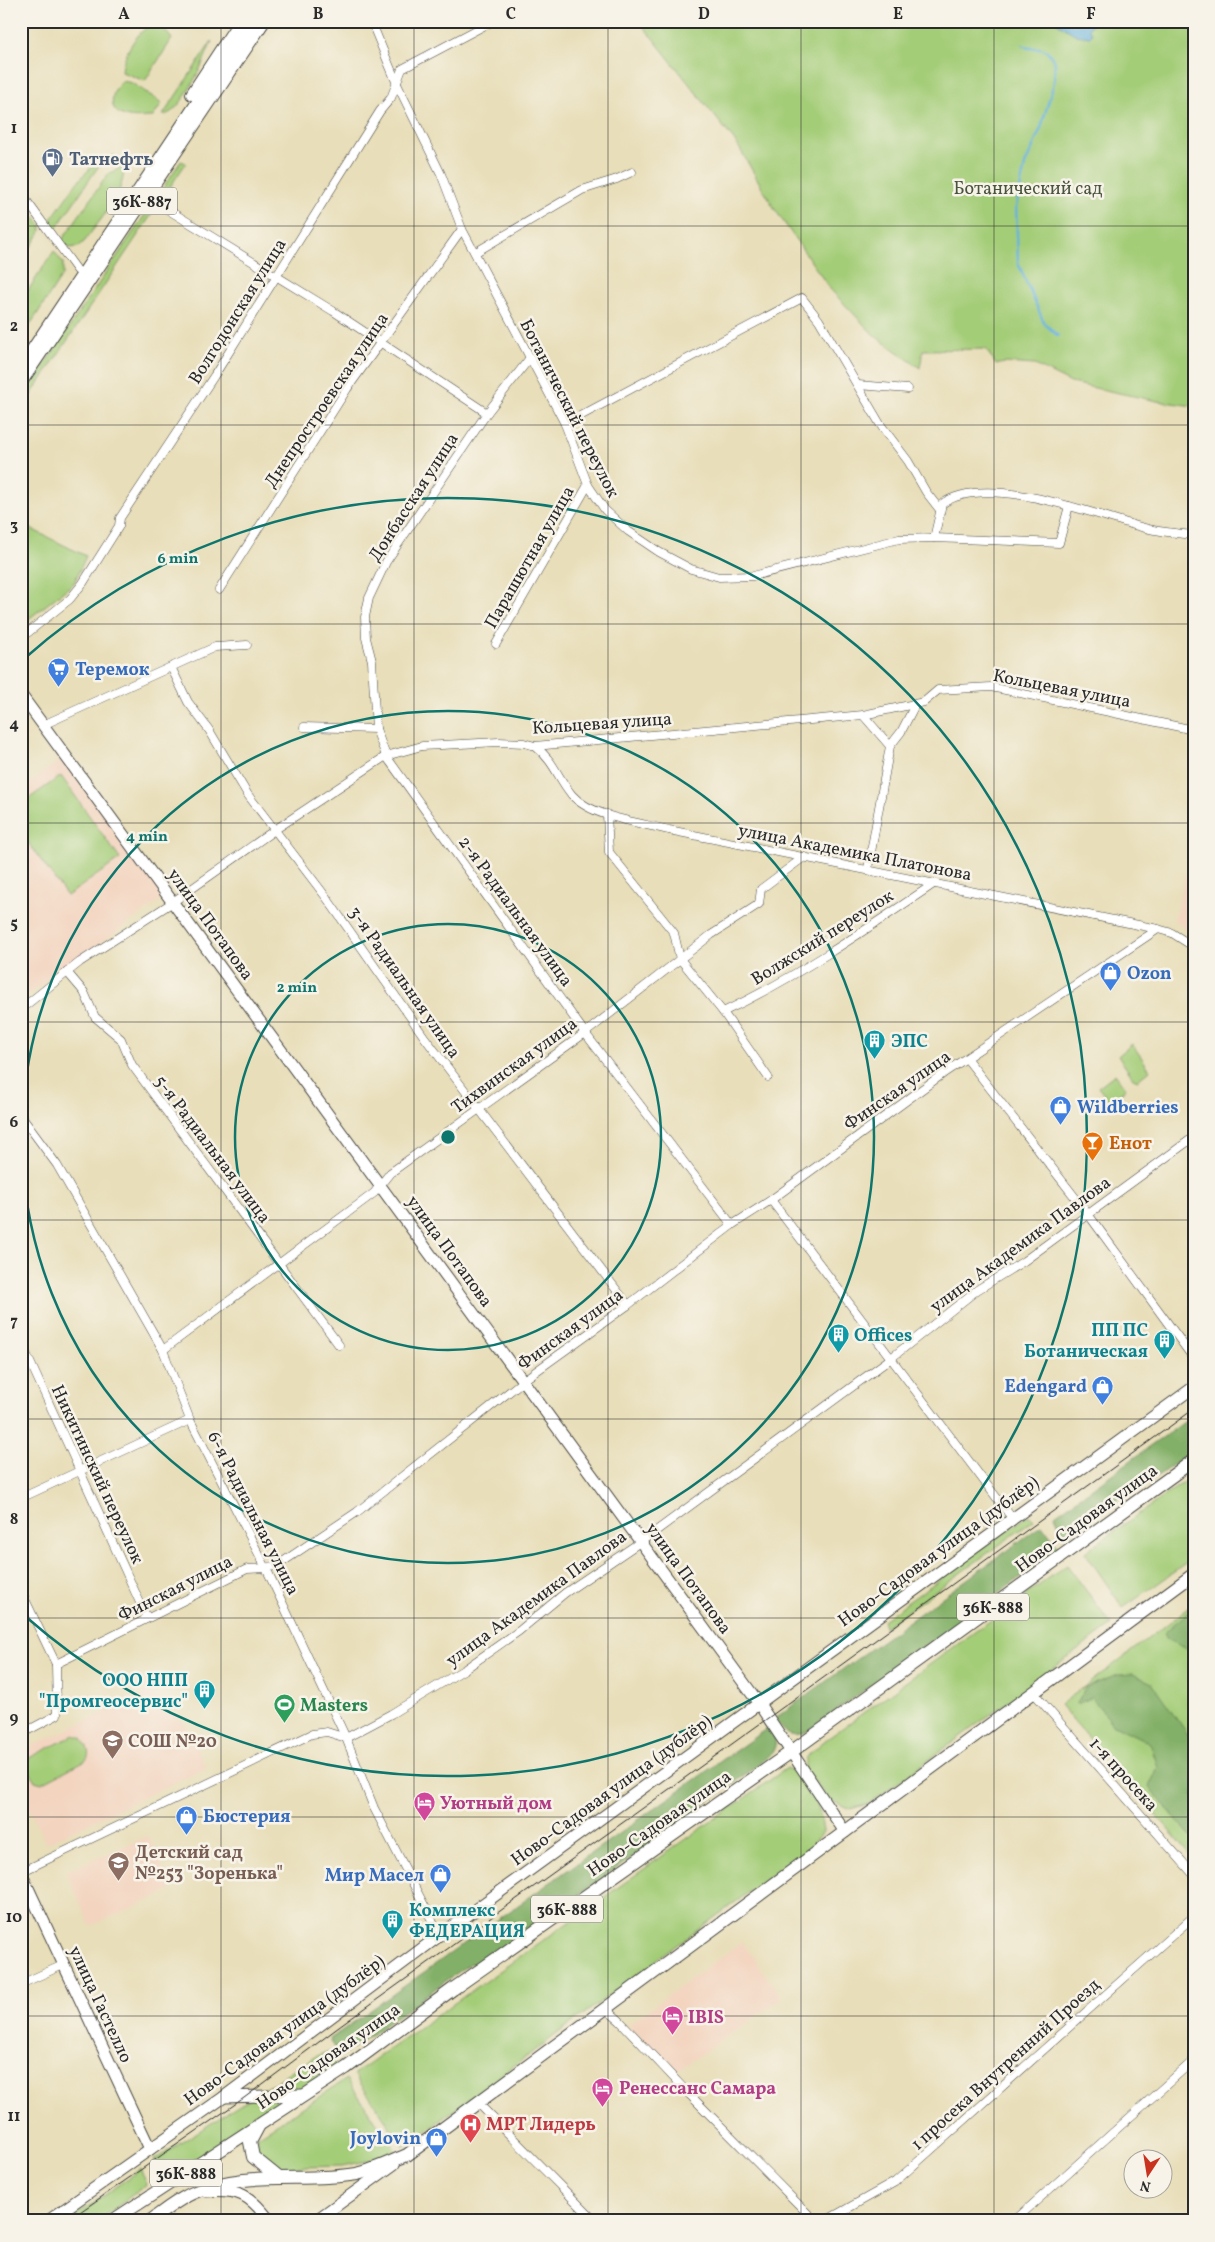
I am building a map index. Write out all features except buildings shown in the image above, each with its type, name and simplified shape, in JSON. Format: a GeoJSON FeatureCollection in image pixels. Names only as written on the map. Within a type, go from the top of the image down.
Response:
{"type":"FeatureCollection","features":[{"type":"Feature","properties":{"kind":"main road","name":"36К-887"},"geometry":{"type":"LineString","coordinates":[[21,352],[240,21]]}},
{"type":"Feature","properties":{"kind":"main road","name":"36К-887"},"geometry":{"type":"LineString","coordinates":[[21,367],[252,21]]}},
{"type":"Feature","properties":{"kind":"main road","name":"36К-887"},"geometry":{"type":"LineString","coordinates":[[21,382],[264,21]]}},
{"type":"Feature","properties":{"kind":"main road","name":"Ново-Садовая улица"},"geometry":{"type":"LineString","coordinates":[[114,2220],[258,2127],[302,2095],[346,2068],[453,1989],[792,1752],[1194,1460]]}},
{"type":"Feature","properties":{"kind":"main road","name":"36К-888"},"geometry":{"type":"LineString","coordinates":[[150,2221],[194,2192],[216,2185],[244,2180],[321,2178],[357,2174],[407,2155],[1194,1574]]}},
{"type":"Feature","properties":{"kind":"main road"},"geometry":{"type":"LineString","coordinates":[[258,2127],[250,2142],[253,2157],[279,2178]]}},
{"type":"Feature","properties":{"kind":"street","name":"Ботанический переулок"},"geometry":{"type":"LineString","coordinates":[[371,21],[397,84],[441,174],[462,229],[476,252],[529,358],[565,424],[588,485],[605,510],[628,531],[659,552],[691,569],[719,577],[753,576],[899,540],[934,538],[1059,543],[1069,506]]}},
{"type":"Feature","properties":{"kind":"street","name":"Волгодонская улица"},"geometry":{"type":"LineString","coordinates":[[21,638],[70,599],[83,583],[119,526],[120,518],[214,376],[380,111],[391,98],[402,69],[493,21]]}},
{"type":"Feature","properties":{"kind":"street"},"geometry":{"type":"LineString","coordinates":[[476,252],[582,190],[617,180],[632,172]]}},
{"type":"Feature","properties":{"kind":"street"},"geometry":{"type":"LineString","coordinates":[[21,193],[77,270]]}},
{"type":"Feature","properties":{"kind":"street"},"geometry":{"type":"LineString","coordinates":[[165,208],[277,276],[487,413]]}},
{"type":"Feature","properties":{"kind":"street","name":"Днепростроевская улица"},"geometry":{"type":"LineString","coordinates":[[219,590],[347,389],[462,229]]}},
{"type":"Feature","properties":{"kind":"street"},"geometry":{"type":"LineString","coordinates":[[565,424],[802,298],[818,320],[880,424],[908,461],[926,492],[940,510]]}},
{"type":"Feature","properties":{"kind":"street","name":"Донбасская улица"},"geometry":{"type":"LineString","coordinates":[[386,756],[376,729],[372,660],[366,638],[365,618],[370,598],[386,562],[487,413],[529,358]]}},
{"type":"Feature","properties":{"kind":"street"},"geometry":{"type":"LineString","coordinates":[[858,385],[908,390]]}},
{"type":"Feature","properties":{"kind":"street","name":"Парашютная улица"},"geometry":{"type":"LineString","coordinates":[[496,644],[588,485]]}},
{"type":"Feature","properties":{"kind":"street"},"geometry":{"type":"LineString","coordinates":[[934,538],[942,504],[950,498],[982,492],[1003,492],[1069,506],[1142,528],[1194,536]]}},
{"type":"Feature","properties":{"kind":"street"},"geometry":{"type":"LineString","coordinates":[[43,725],[215,647],[247,645]]}},
{"type":"Feature","properties":{"kind":"street","name":"3-я Радиальная улица"},"geometry":{"type":"LineString","coordinates":[[171,667],[188,702],[209,730],[248,795],[326,896],[425,1038],[628,1305]]}},
{"type":"Feature","properties":{"kind":"street","name":"Кольцевая улица"},"geometry":{"type":"LineString","coordinates":[[21,1009],[67,972],[386,756],[422,746],[499,742],[524,743],[535,746],[863,714],[924,702],[938,690],[991,687],[1194,730]]}},
{"type":"Feature","properties":{"kind":"street","name":"улица Потапова"},"geometry":{"type":"LineString","coordinates":[[21,694],[758,1704],[845,1832]]}},
{"type":"Feature","properties":{"kind":"street"},"geometry":{"type":"LineString","coordinates":[[868,870],[890,746],[901,732],[914,705]]}},
{"type":"Feature","properties":{"kind":"street"},"geometry":{"type":"LineString","coordinates":[[863,714],[890,746]]}},
{"type":"Feature","properties":{"kind":"street"},"geometry":{"type":"LineString","coordinates":[[304,728],[376,729]]}},
{"type":"Feature","properties":{"kind":"street","name":"улица Академика Платонова"},"geometry":{"type":"LineString","coordinates":[[535,746],[547,756],[571,794],[595,810],[607,814],[669,830],[1158,929],[1172,933],[1194,947]]}},
{"type":"Feature","properties":{"kind":"street","name":"2-я Радиальная улица"},"geometry":{"type":"LineString","coordinates":[[386,756],[585,1033],[732,1226]]}},
{"type":"Feature","properties":{"kind":"street"},"geometry":{"type":"LineString","coordinates":[[607,814],[609,852],[674,933],[680,959],[722,1012],[768,1077]]}},
{"type":"Feature","properties":{"kind":"street","name":"Тихвинская улица"},"geometry":{"type":"LineString","coordinates":[[163,1350],[374,1192],[390,1173],[585,1033],[711,935],[759,904],[761,889],[804,857]]}},
{"type":"Feature","properties":{"kind":"street","name":"Волжский переулок"},"geometry":{"type":"LineString","coordinates":[[722,1012],[758,996],[877,922],[935,883]]}},
{"type":"Feature","properties":{"kind":"street","name":"Финская улица"},"geometry":{"type":"LineString","coordinates":[[56,1664],[246,1569],[278,1565],[357,1512],[523,1381],[628,1305],[732,1226],[944,1073],[1158,929]]}},
{"type":"Feature","properties":{"kind":"street","name":"5-я Радиальная улица"},"geometry":{"type":"LineString","coordinates":[[67,972],[84,992],[95,1018],[121,1039],[132,1065],[339,1345]]}},
{"type":"Feature","properties":{"kind":"street"},"geometry":{"type":"LineString","coordinates":[[967,1059],[1088,1214],[1194,1359]]}},
{"type":"Feature","properties":{"kind":"street","name":"6-я Радиальная улица"},"geometry":{"type":"LineString","coordinates":[[21,1116],[57,1165],[163,1350],[190,1420],[266,1568],[346,1738],[374,1808],[440,1936]]}},
{"type":"Feature","properties":{"kind":"street","name":"улица Академика Павлова"},"geometry":{"type":"LineString","coordinates":[[346,1738],[391,1714],[465,1669],[519,1631],[564,1593],[640,1542],[890,1359],[977,1290],[1024,1261],[1194,1137]]}},
{"type":"Feature","properties":{"kind":"street"},"geometry":{"type":"LineString","coordinates":[[770,1200],[1012,1518]]}},
{"type":"Feature","properties":{"kind":"street","name":"Никитинский переулок"},"geometry":{"type":"LineString","coordinates":[[21,1342],[147,1618]]}},
{"type":"Feature","properties":{"kind":"street","name":"Ново-Садовая улица (дублёр)"},"geometry":{"type":"LineString","coordinates":[[48,2221],[224,2097],[440,1936],[1194,1387]]}},
{"type":"Feature","properties":{"kind":"street"},"geometry":{"type":"LineString","coordinates":[[21,1498],[190,1420]]}},
{"type":"Feature","properties":{"kind":"street"},"geometry":{"type":"LineString","coordinates":[[21,1591],[56,1664],[56,1715],[21,1734]]}},
{"type":"Feature","properties":{"kind":"street","name":"1-я просека"},"geometry":{"type":"LineString","coordinates":[[1033,1692],[1194,1875]]}},
{"type":"Feature","properties":{"kind":"street"},"geometry":{"type":"LineString","coordinates":[[21,1872],[312,1734],[327,1732],[346,1738]]}},
{"type":"Feature","properties":{"kind":"street","name":"улица Гастелло"},"geometry":{"type":"LineString","coordinates":[[21,1872],[150,2149]]}},
{"type":"Feature","properties":{"kind":"street","name":"1 просека Внутренний Проезд"},"geometry":{"type":"LineString","coordinates":[[825,2221],[895,2182],[1194,1916]]}},
{"type":"Feature","properties":{"kind":"street"},"geometry":{"type":"LineString","coordinates":[[21,1984],[64,1965]]}},
{"type":"Feature","properties":{"kind":"street"},"geometry":{"type":"LineString","coordinates":[[605,2008],[620,2021],[689,2094],[815,2221]]}},
{"type":"Feature","properties":{"kind":"street"},"geometry":{"type":"LineString","coordinates":[[1014,2221],[1194,2060]]}},
{"type":"Feature","properties":{"kind":"street"},"geometry":{"type":"LineString","coordinates":[[224,2097],[302,2095]]}},
{"type":"Feature","properties":{"kind":"street"},"geometry":{"type":"LineString","coordinates":[[477,2102],[595,2221]]}},
{"type":"Feature","properties":{"kind":"street"},"geometry":{"type":"LineString","coordinates":[[315,2221],[407,2155]]}},
{"type":"Feature","properties":{"kind":"street"},"geometry":{"type":"LineString","coordinates":[[194,2192],[216,2190],[240,2194],[257,2204],[270,2221]]}},
{"type":"Feature","properties":{"kind":"shaded area"},"geometry":{"type":"Polygon","coordinates":[[[64,758],[165,897],[21,999],[21,789],[64,758]]]}},
{"type":"Feature","properties":{"kind":"shaded area"},"geometry":{"type":"Polygon","coordinates":[[[1194,839],[1194,936],[1174,920],[1194,839]]]}},
{"type":"Feature","properties":{"kind":"shaded area","name":"СОШ №20"},"geometry":{"type":"Polygon","coordinates":[[[149,1692],[186,1726],[206,1768],[46,1843],[21,1792],[21,1751],[149,1692]]]}},
{"type":"Feature","properties":{"kind":"shaded area","name":"Детский сад №253 \"Зоренька\""},"geometry":{"type":"Polygon","coordinates":[[[149,1836],[172,1890],[90,1926],[66,1871],[149,1836]]]}},
{"type":"Feature","properties":{"kind":"shaded area"},"geometry":{"type":"Polygon","coordinates":[[[742,1942],[782,1998],[675,2072],[627,2025],[742,1942]]]}},
{"type":"Feature","properties":{"kind":"green space","name":"Ботанический сад"},"geometry":{"type":"Polygon","coordinates":[[[639,21],[1194,21],[1194,406],[1157,401],[1071,383],[1035,365],[1004,363],[996,365],[986,349],[923,350],[920,368],[875,336],[830,289],[774,208],[737,144],[639,21]]]}},
{"type":"Feature","properties":{"kind":"green space"},"geometry":{"type":"Polygon","coordinates":[[[150,25],[163,29],[172,39],[145,81],[122,72],[125,58],[131,45],[150,25]]]}},
{"type":"Feature","properties":{"kind":"green space"},"geometry":{"type":"Polygon","coordinates":[[[212,41],[199,71],[185,96],[178,106],[163,115],[212,41]]]}},
{"type":"Feature","properties":{"kind":"green space"},"geometry":{"type":"Polygon","coordinates":[[[123,81],[132,83],[162,103],[153,117],[128,117],[115,110],[112,100],[113,95],[123,81]]]}},
{"type":"Feature","properties":{"kind":"green space"},"geometry":{"type":"Polygon","coordinates":[[[115,155],[115,158],[98,167],[53,233],[51,230],[51,219],[78,181],[95,165],[115,155]]]}},
{"type":"Feature","properties":{"kind":"green space"},"geometry":{"type":"Polygon","coordinates":[[[181,161],[186,163],[21,410],[21,399],[181,161]]]}},
{"type":"Feature","properties":{"kind":"green space"},"geometry":{"type":"Polygon","coordinates":[[[124,166],[120,187],[110,206],[84,242],[78,247],[68,248],[62,240],[108,174],[124,166]]]}},
{"type":"Feature","properties":{"kind":"green space"},"geometry":{"type":"Polygon","coordinates":[[[21,200],[41,225],[41,231],[30,248],[21,238],[21,200]]]}},
{"type":"Feature","properties":{"kind":"green space"},"geometry":{"type":"Polygon","coordinates":[[[54,251],[63,263],[63,274],[21,339],[21,301],[54,251]]]}},
{"type":"Feature","properties":{"kind":"green space"},"geometry":{"type":"Polygon","coordinates":[[[21,524],[86,556],[74,583],[21,625],[21,524]]]}},
{"type":"Feature","properties":{"kind":"green space"},"geometry":{"type":"Polygon","coordinates":[[[61,776],[120,859],[67,896],[21,833],[21,804],[61,776]]]}},
{"type":"Feature","properties":{"kind":"green space"},"geometry":{"type":"Polygon","coordinates":[[[1132,1044],[1150,1070],[1138,1080],[1133,1078],[1118,1056],[1132,1044]]]}},
{"type":"Feature","properties":{"kind":"green space"},"geometry":{"type":"Polygon","coordinates":[[[1115,1074],[1126,1089],[1109,1101],[1098,1087],[1115,1074]]]}},
{"type":"Feature","properties":{"kind":"green space"},"geometry":{"type":"Polygon","coordinates":[[[1194,1415],[1194,1450],[1125,1499],[1122,1495],[1068,1535],[1062,1531],[1055,1515],[1194,1415]]]}},
{"type":"Feature","properties":{"kind":"green space"},"geometry":{"type":"Polygon","coordinates":[[[1194,1475],[1194,1558],[1123,1608],[1085,1552],[1194,1475]]]}},
{"type":"Feature","properties":{"kind":"green space"},"geometry":{"type":"Polygon","coordinates":[[[1029,1515],[1034,1520],[885,1627],[883,1620],[1029,1515]]]}},
{"type":"Feature","properties":{"kind":"green space"},"geometry":{"type":"Polygon","coordinates":[[[1042,1525],[1060,1549],[808,1731],[797,1734],[789,1733],[781,1728],[774,1719],[1042,1525]]]}},
{"type":"Feature","properties":{"kind":"green space"},"geometry":{"type":"Polygon","coordinates":[[[1067,1565],[1112,1625],[869,1804],[850,1809],[830,1800],[805,1771],[805,1758],[823,1742],[1067,1565]]]}},
{"type":"Feature","properties":{"kind":"green space"},"geometry":{"type":"Polygon","coordinates":[[[1194,1604],[1194,1859],[1060,1705],[1194,1604]]]}},
{"type":"Feature","properties":{"kind":"green space"},"geometry":{"type":"Polygon","coordinates":[[[1194,1607],[1194,1639],[1187,1649],[1167,1639],[1164,1633],[1194,1607]]]}},
{"type":"Feature","properties":{"kind":"green space"},"geometry":{"type":"Polygon","coordinates":[[[1133,1674],[1152,1683],[1194,1743],[1194,1840],[1149,1787],[1158,1767],[1150,1743],[1114,1725],[1092,1698],[1076,1704],[1086,1687],[1118,1675],[1133,1674]]]}},
{"type":"Feature","properties":{"kind":"green space"},"geometry":{"type":"Polygon","coordinates":[[[766,1729],[773,1735],[776,1743],[773,1751],[767,1758],[644,1849],[478,1965],[475,1966],[471,1963],[343,2055],[338,2053],[330,2039],[766,1729]]]}},
{"type":"Feature","properties":{"kind":"green space"},"geometry":{"type":"Polygon","coordinates":[[[74,1735],[82,1738],[87,1747],[88,1757],[86,1760],[42,1783],[35,1781],[27,1767],[29,1758],[74,1735]]]}},
{"type":"Feature","properties":{"kind":"green space"},"geometry":{"type":"Polygon","coordinates":[[[787,1768],[796,1773],[809,1786],[820,1813],[823,1832],[810,1847],[404,2147],[354,2074],[787,1768]]]}},
{"type":"Feature","properties":{"kind":"green space"},"geometry":{"type":"Polygon","coordinates":[[[330,2051],[336,2065],[177,2173],[171,2176],[158,2173],[154,2160],[316,2056],[330,2051]]]}},
{"type":"Feature","properties":{"kind":"green space"},"geometry":{"type":"Polygon","coordinates":[[[347,2079],[396,2151],[367,2161],[342,2166],[270,2168],[255,2149],[258,2136],[347,2079]]]}},
{"type":"Feature","properties":{"kind":"green space"},"geometry":{"type":"Polygon","coordinates":[[[140,2169],[147,2184],[98,2221],[69,2221],[140,2169]]]}},
{"type":"Feature","properties":{"kind":"water"},"geometry":{"type":"Polygon","coordinates":[[[1054,21],[1094,21],[1089,29],[1092,33],[1090,37],[1076,35],[1054,21]]]}},
{"type":"Feature","properties":{"kind":"waterway"},"geometry":{"type":"LineString","coordinates":[[1023,45],[1028,48],[1041,48],[1047,51],[1055,62],[1054,82],[1041,128],[1025,165],[1016,207],[1018,263],[1044,323],[1058,336]]}},
{"type":"Feature","properties":{"kind":"tram line"},"geometry":{"type":"LineString","coordinates":[[67,2221],[244,2098],[339,2027],[1194,1409]]}},
{"type":"Feature","properties":{"kind":"place","name":"Татнефть"},"geometry":{"type":"Point","coordinates":[53,178]}},
{"type":"Feature","properties":{"kind":"place","name":"Теремок"},"geometry":{"type":"Point","coordinates":[59,688]}},
{"type":"Feature","properties":{"kind":"place","name":"Ozon"},"geometry":{"type":"Point","coordinates":[1111,992]}},
{"type":"Feature","properties":{"kind":"place","name":"ЭПС"},"geometry":{"type":"Point","coordinates":[875,1060]}},
{"type":"Feature","properties":{"kind":"place","name":"Wildberries"},"geometry":{"type":"Point","coordinates":[1061,1126]}},
{"type":"Feature","properties":{"kind":"place","name":"Енот"},"geometry":{"type":"Point","coordinates":[1093,1162]}},
{"type":"Feature","properties":{"kind":"place","name":"Offices"},"geometry":{"type":"Point","coordinates":[838,1354]}},
{"type":"Feature","properties":{"kind":"place","name":"ПП ПС Ботаническая"},"geometry":{"type":"Point","coordinates":[1164,1359]}},
{"type":"Feature","properties":{"kind":"place","name":"Edengard"},"geometry":{"type":"Point","coordinates":[1103,1405]}},
{"type":"Feature","properties":{"kind":"place","name":"ООО НПП \"Промгеосервис\""},"geometry":{"type":"Point","coordinates":[204,1709]}},
{"type":"Feature","properties":{"kind":"place","name":"Masters"},"geometry":{"type":"Point","coordinates":[284,1724]}},
{"type":"Feature","properties":{"kind":"place","name":"СОШ №20"},"geometry":{"type":"Point","coordinates":[112,1760]}},
{"type":"Feature","properties":{"kind":"place","name":"Уютный дом"},"geometry":{"type":"Point","coordinates":[424,1822]}},
{"type":"Feature","properties":{"kind":"place","name":"Бюстерия"},"geometry":{"type":"Point","coordinates":[187,1835]}},
{"type":"Feature","properties":{"kind":"place","name":"Детский сад №253 \"Зоренька\""},"geometry":{"type":"Point","coordinates":[119,1881]}},
{"type":"Feature","properties":{"kind":"place","name":"Мир Масел"},"geometry":{"type":"Point","coordinates":[440,1894]}},
{"type":"Feature","properties":{"kind":"place","name":"Комплекс ФЕДЕРАЦИЯ"},"geometry":{"type":"Point","coordinates":[393,1939]}},
{"type":"Feature","properties":{"kind":"place","name":"IBIS"},"geometry":{"type":"Point","coordinates":[672,2036]}},
{"type":"Feature","properties":{"kind":"place","name":"Ренессанс Самара"},"geometry":{"type":"Point","coordinates":[603,2107]}},
{"type":"Feature","properties":{"kind":"place","name":"МРТ Лидерь"},"geometry":{"type":"Point","coordinates":[470,2143]}},
{"type":"Feature","properties":{"kind":"place","name":"Joylovin"},"geometry":{"type":"Point","coordinates":[437,2157]}}]}
